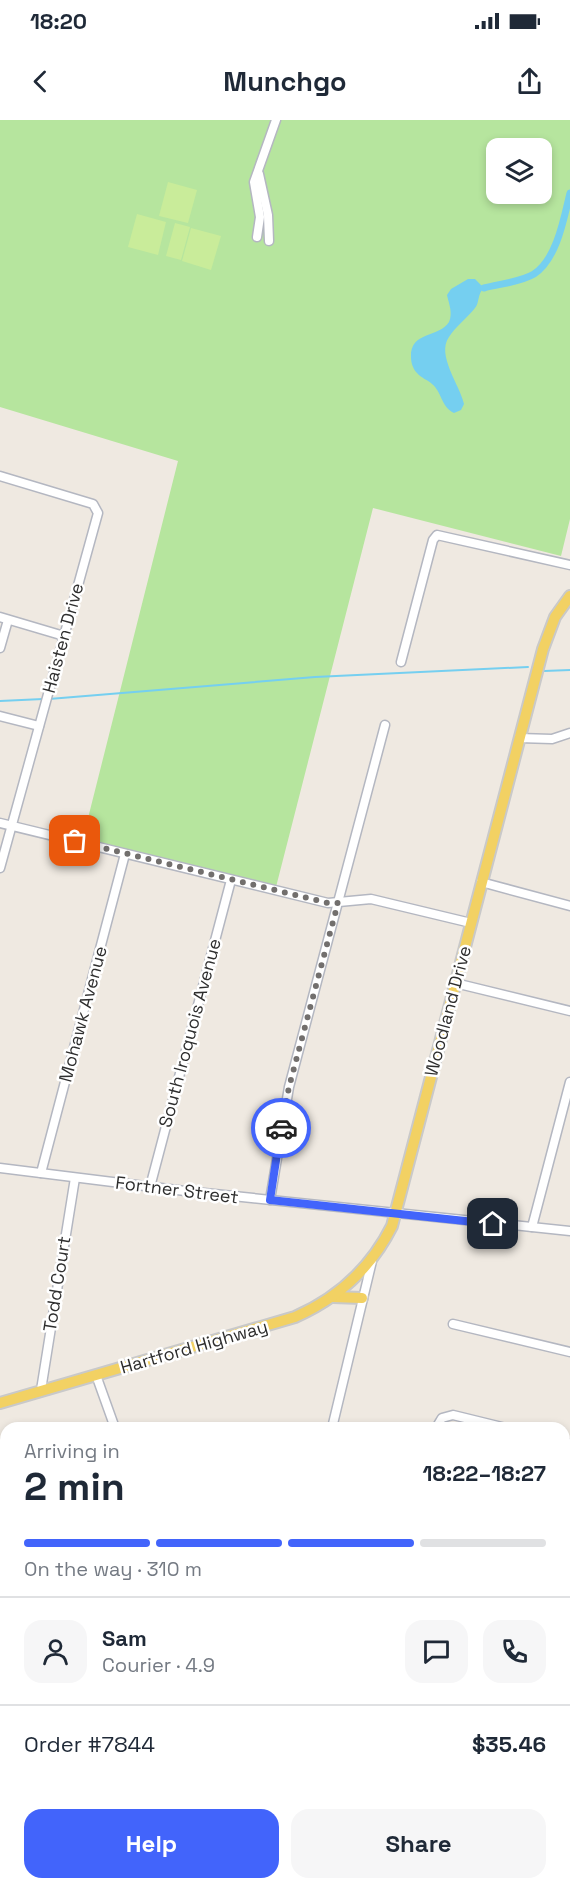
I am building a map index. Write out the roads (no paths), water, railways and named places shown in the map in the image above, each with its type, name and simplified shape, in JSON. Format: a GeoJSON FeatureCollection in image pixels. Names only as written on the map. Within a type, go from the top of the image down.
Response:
{"type":"FeatureCollection","features":[{"type":"Feature","properties":{"kind":"main road","name":"Woodland Drive"},"geometry":{"type":"LineString","coordinates":[[372,1261],[385,1239],[395,1214],[547,636],[569,598]]}},
{"type":"Feature","properties":{"kind":"main road","name":"Hartford Highway"},"geometry":{"type":"LineString","coordinates":[[0,1403],[276,1324],[310,1311],[333,1297],[372,1261]]}},
{"type":"Feature","properties":{"kind":"main road"},"geometry":{"type":"LineString","coordinates":[[333,1297],[362,1298]]}},
{"type":"Feature","properties":{"kind":"street"},"geometry":{"type":"LineString","coordinates":[[257,237],[260,217],[254,188],[276,120]]}},
{"type":"Feature","properties":{"kind":"street"},"geometry":{"type":"LineString","coordinates":[[259,174],[268,215],[269,241]]}},
{"type":"Feature","properties":{"kind":"street","name":"Haisten Drive"},"geometry":{"type":"LineString","coordinates":[[0,476],[93,504],[97,508],[0,868]]}},
{"type":"Feature","properties":{"kind":"street"},"geometry":{"type":"LineString","coordinates":[[401,662],[433,540],[437,535],[570,566]]}},
{"type":"Feature","properties":{"kind":"street"},"geometry":{"type":"LineString","coordinates":[[0,648],[4,618],[64,636]]}},
{"type":"Feature","properties":{"kind":"street"},"geometry":{"type":"LineString","coordinates":[[0,716],[39,726]]}},
{"type":"Feature","properties":{"kind":"street"},"geometry":{"type":"LineString","coordinates":[[270,1200],[289,1087],[385,725]]}},
{"type":"Feature","properties":{"kind":"street"},"geometry":{"type":"LineString","coordinates":[[519,738],[552,739],[570,733]]}},
{"type":"Feature","properties":{"kind":"street"},"geometry":{"type":"LineString","coordinates":[[0,823],[328,903],[372,899],[471,923]]}},
{"type":"Feature","properties":{"kind":"street","name":"Mohawk Avenue"},"geometry":{"type":"LineString","coordinates":[[41,1173],[125,854]]}},
{"type":"Feature","properties":{"kind":"street","name":"South Iroquois Avenue"},"geometry":{"type":"LineString","coordinates":[[150,1187],[231,880]]}},
{"type":"Feature","properties":{"kind":"street"},"geometry":{"type":"LineString","coordinates":[[481,882],[570,906]]}},
{"type":"Feature","properties":{"kind":"street"},"geometry":{"type":"LineString","coordinates":[[455,982],[570,1011]]}},
{"type":"Feature","properties":{"kind":"street"},"geometry":{"type":"LineString","coordinates":[[532,1227],[570,1082]]}},
{"type":"Feature","properties":{"kind":"street","name":"Fortner Street"},"geometry":{"type":"LineString","coordinates":[[0,1168],[150,1187],[570,1231]]}},
{"type":"Feature","properties":{"kind":"street","name":"Todd Court"},"geometry":{"type":"LineString","coordinates":[[41,1390],[75,1178]]}},
{"type":"Feature","properties":{"kind":"street","name":"Woodland Drive"},"geometry":{"type":"LineString","coordinates":[[333,1422],[372,1261]]}},
{"type":"Feature","properties":{"kind":"street"},"geometry":{"type":"LineString","coordinates":[[453,1324],[570,1352]]}},
{"type":"Feature","properties":{"kind":"street"},"geometry":{"type":"LineString","coordinates":[[96,1375],[113,1422]]}},
{"type":"Feature","properties":{"kind":"street"},"geometry":{"type":"LineString","coordinates":[[440,1422],[442,1418],[453,1415],[482,1422]]}},
{"type":"Feature","properties":{"kind":"water"},"geometry":{"type":"Polygon","coordinates":[[[468,279],[475,279],[484,288],[475,308],[452,333],[446,344],[447,361],[464,404],[461,410],[454,413],[446,407],[435,387],[420,376],[412,366],[411,357],[415,343],[439,331],[449,322],[451,312],[447,295],[451,289],[468,279]]]}},
{"type":"Feature","properties":{"kind":"waterway"},"geometry":{"type":"LineString","coordinates":[[484,288],[523,279],[542,267],[554,248],[570,193]]}},
{"type":"Feature","properties":{"kind":"waterway"},"geometry":{"type":"LineString","coordinates":[[49,699],[315,677],[528,667]]}},
{"type":"Feature","properties":{"kind":"waterway"},"geometry":{"type":"LineString","coordinates":[[544,671],[570,670]]}},
{"type":"Feature","properties":{"kind":"waterway"},"geometry":{"type":"LineString","coordinates":[[0,701],[43,699]]}}]}
